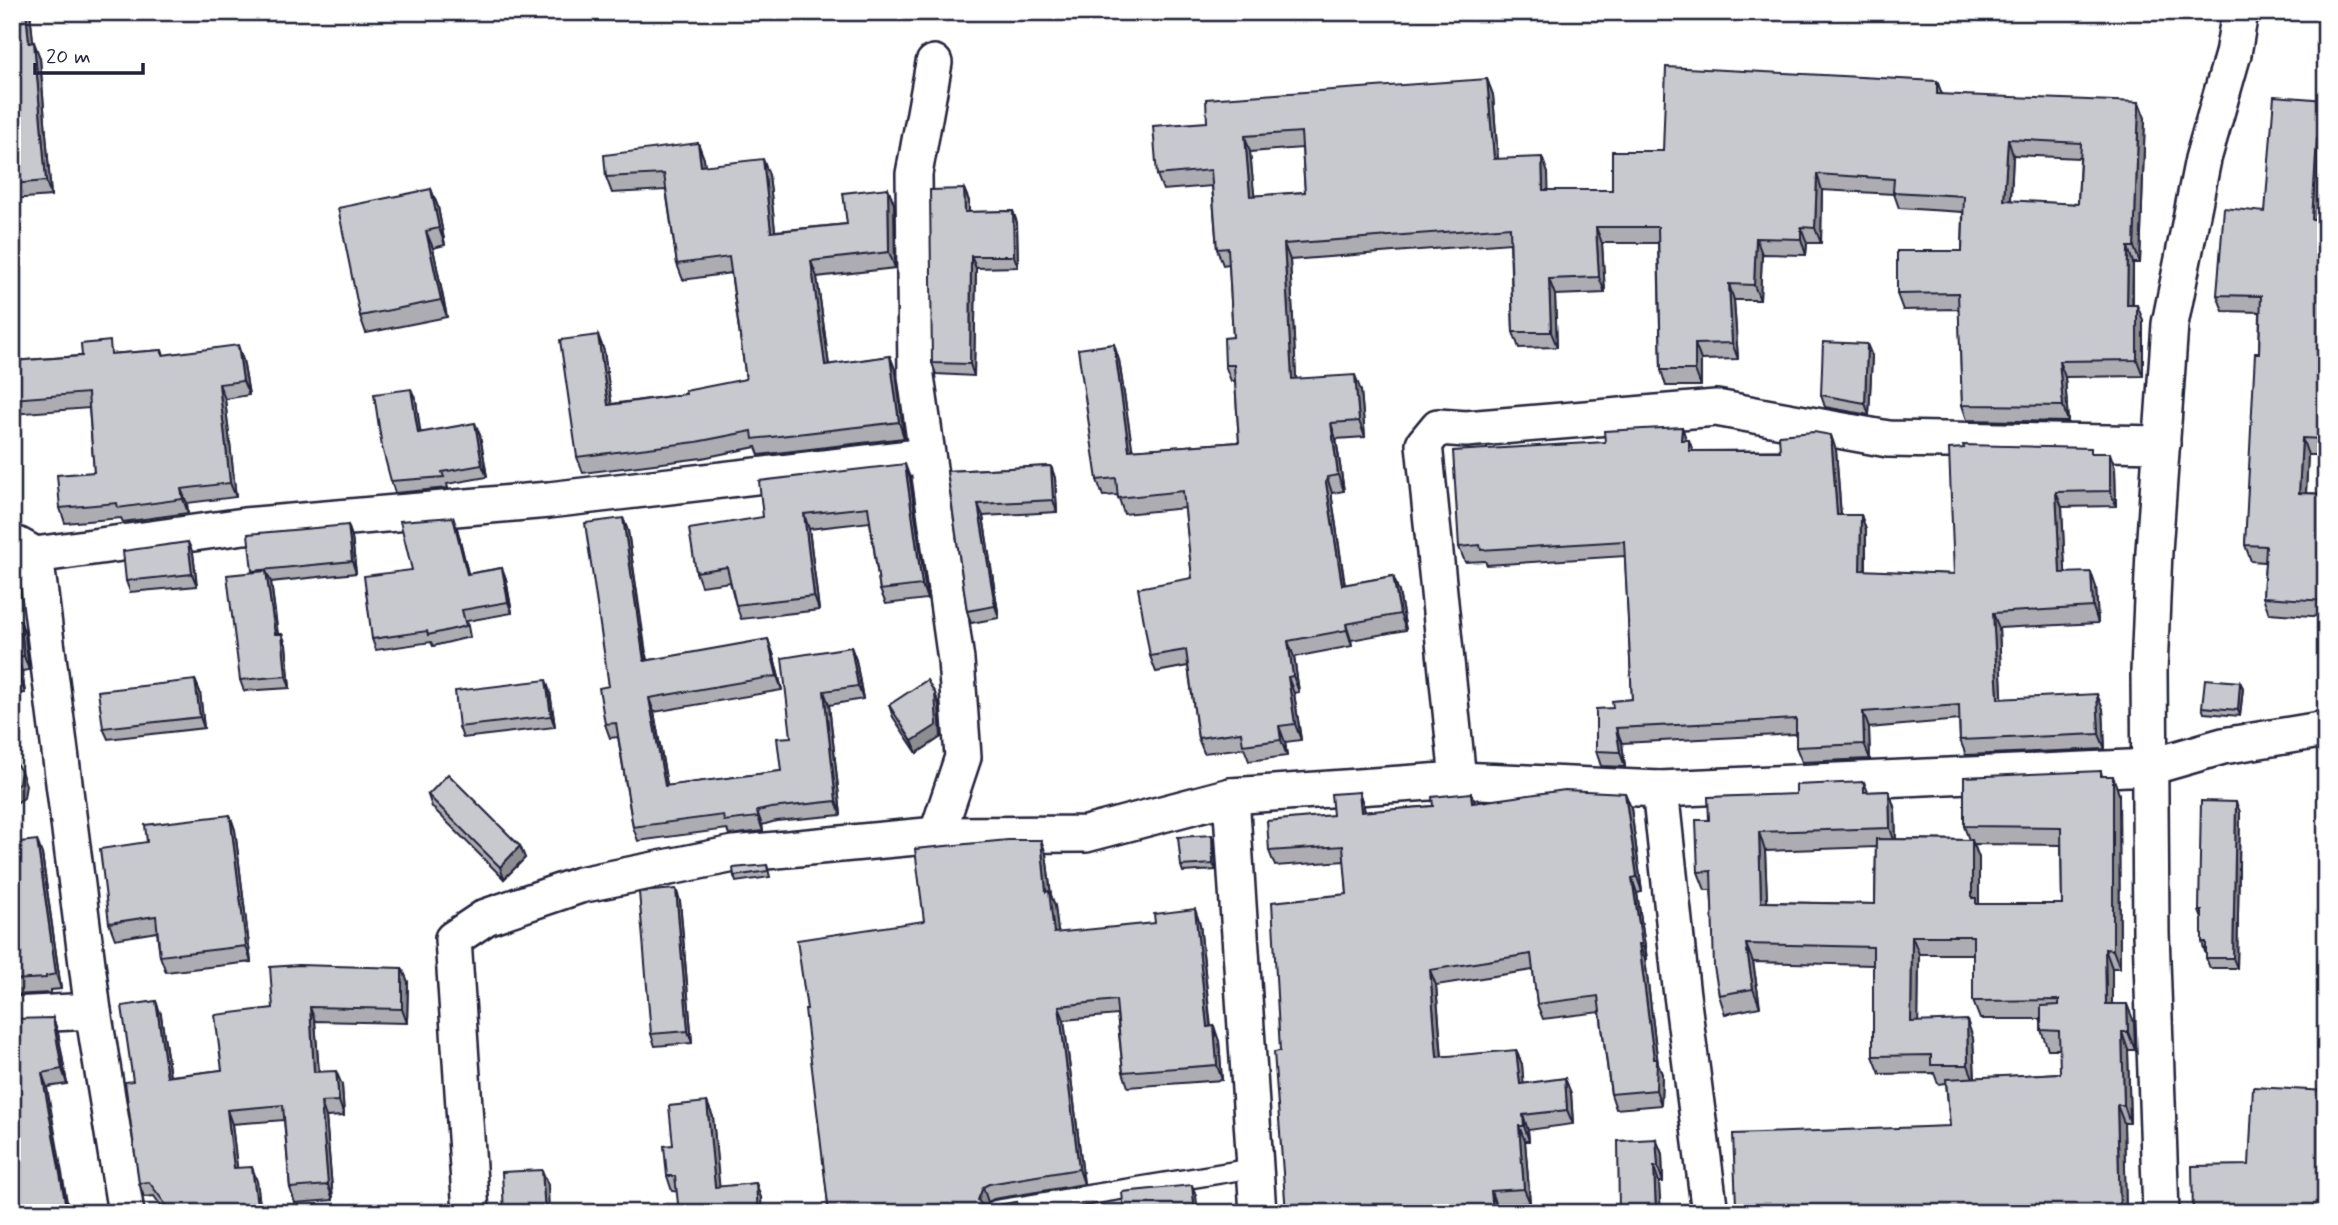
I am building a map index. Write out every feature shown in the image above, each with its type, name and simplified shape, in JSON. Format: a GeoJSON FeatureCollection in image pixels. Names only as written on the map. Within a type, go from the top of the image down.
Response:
{"type":"FeatureCollection","features":[{"type":"Feature","properties":{"kind":"street"},"geometry":{"type":"LineString","coordinates":[[2161,1213],[2151,933],[2149,671],[2162,444],[2170,324],[2203,159],[2234,54],[2240,12]]}},
{"type":"Feature","properties":{"kind":"street"},"geometry":{"type":"LineString","coordinates":[[933,63],[914,174],[916,376],[956,660],[963,757],[937,835]]}},
{"type":"Feature","properties":{"kind":"street"},"geometry":{"type":"LineString","coordinates":[[1458,780],[1424,444],[1438,427],[1466,429],[1716,408],[1888,439],[2162,444]]}},
{"type":"Feature","properties":{"kind":"street"},"geometry":{"type":"LineString","coordinates":[[126,1213],[24,551],[244,526],[549,500],[927,457]]}},
{"type":"Feature","properties":{"kind":"street"},"geometry":{"type":"LineString","coordinates":[[471,1213],[453,939],[486,916],[580,885],[734,854],[937,835],[1086,834],[1231,796],[1458,780],[1660,789],[2150,767],[2223,746],[2326,729]]}},
{"type":"Feature","properties":{"kind":"street"},"geometry":{"type":"LineString","coordinates":[[1660,789],[1681,987],[1710,1213]]}},
{"type":"Feature","properties":{"kind":"street"},"geometry":{"type":"LineString","coordinates":[[1231,796],[1258,1213]]}},
{"type":"Feature","properties":{"kind":"street"},"geometry":{"type":"LineString","coordinates":[[12,1015],[93,1011]]}},
{"type":"Feature","properties":{"kind":"lane"},"geometry":{"type":"LineString","coordinates":[[995,1213],[996,1209],[1254,1168]]}},
{"type":"Feature","properties":{"kind":"building"},"geometry":{"type":"Polygon","coordinates":[[[12,12],[26,12],[29,43],[34,42],[46,181],[12,184],[12,12]]]}},
{"type":"Feature","properties":{"kind":"building"},"geometry":{"type":"Polygon","coordinates":[[[1666,67],[1937,81],[1937,94],[2139,102],[2134,247],[2128,247],[2127,305],[2137,305],[2137,360],[2059,361],[2063,406],[1962,405],[1958,293],[1897,294],[1897,251],[1962,251],[1964,196],[1893,192],[1894,179],[1817,174],[1815,228],[1801,227],[1801,239],[1756,238],[1754,285],[1729,284],[1732,343],[1695,344],[1695,370],[1661,370],[1658,227],[1596,227],[1599,277],[1549,279],[1551,332],[1513,332],[1510,227],[1284,244],[1292,379],[1355,375],[1359,421],[1331,423],[1338,475],[1327,477],[1326,483],[1342,585],[1393,576],[1400,614],[1346,624],[1347,630],[1288,641],[1293,676],[1288,677],[1295,724],[1279,726],[1281,740],[1243,745],[1241,732],[1198,738],[1186,650],[1150,656],[1138,588],[1192,578],[1183,491],[1118,498],[1116,478],[1097,480],[1078,349],[1114,344],[1129,450],[1239,442],[1234,365],[1225,365],[1224,338],[1233,337],[1228,248],[1217,249],[1211,170],[1157,175],[1153,126],[1207,122],[1206,99],[1487,79],[1494,159],[1542,157],[1543,190],[1612,190],[1612,151],[1663,151],[1666,67]],[[1301,132],[1245,136],[1250,196],[1305,192],[1301,132]],[[2008,139],[2004,200],[2078,204],[2081,143],[2008,139]]]}},
{"type":"Feature","properties":{"kind":"building"},"geometry":{"type":"Polygon","coordinates":[[[2274,96],[2326,100],[2326,139],[2317,139],[2312,219],[2326,219],[2326,434],[2324,439],[2302,438],[2299,493],[2326,494],[2326,601],[2263,597],[2266,546],[2245,545],[2255,353],[2259,353],[2261,296],[2217,295],[2224,208],[2265,212],[2274,96]]]}},
{"type":"Feature","properties":{"kind":"building"},"geometry":{"type":"Polygon","coordinates":[[[698,143],[701,166],[763,159],[771,232],[847,224],[843,193],[888,188],[889,252],[811,261],[825,365],[890,356],[899,422],[753,439],[752,431],[696,442],[577,457],[560,340],[598,335],[608,405],[686,394],[685,391],[746,379],[729,257],[677,264],[664,174],[606,177],[604,155],[698,143]]]}},
{"type":"Feature","properties":{"kind":"building"},"geometry":{"type":"Polygon","coordinates":[[[431,189],[439,228],[426,231],[441,300],[360,316],[338,208],[431,189]]]}},
{"type":"Feature","properties":{"kind":"building"},"geometry":{"type":"Polygon","coordinates":[[[964,189],[965,212],[1013,211],[1014,256],[971,256],[970,364],[932,363],[930,190],[964,189]]]}},
{"type":"Feature","properties":{"kind":"building"},"geometry":{"type":"Polygon","coordinates":[[[110,341],[111,354],[162,350],[162,355],[238,345],[243,381],[219,384],[230,483],[181,489],[183,499],[118,508],[117,503],[60,508],[57,475],[94,472],[88,393],[12,399],[12,361],[82,356],[81,344],[110,341]]]}},
{"type":"Feature","properties":{"kind":"building"},"geometry":{"type":"Polygon","coordinates":[[[1823,342],[1867,344],[1865,403],[1821,395],[1823,342]]]}},
{"type":"Feature","properties":{"kind":"building"},"geometry":{"type":"Polygon","coordinates":[[[411,389],[418,433],[475,423],[482,465],[442,472],[444,477],[391,481],[382,447],[374,394],[411,389]]]}},
{"type":"Feature","properties":{"kind":"building"},"geometry":{"type":"Polygon","coordinates":[[[1682,427],[1681,440],[1689,440],[1689,451],[1780,451],[1779,435],[1814,432],[1831,435],[1837,515],[1861,515],[1860,570],[1954,574],[1949,449],[1964,448],[1963,445],[2091,448],[2091,453],[2110,453],[2110,491],[2056,492],[2060,573],[2091,572],[2093,607],[1993,613],[1998,699],[2097,694],[2099,734],[1960,740],[1959,705],[1863,712],[1864,744],[1796,747],[1796,719],[1616,728],[1620,752],[1596,751],[1596,709],[1613,708],[1612,701],[1632,699],[1624,541],[1481,550],[1480,545],[1459,547],[1453,451],[1605,442],[1604,431],[1682,427]]]}},
{"type":"Feature","properties":{"kind":"building"},"geometry":{"type":"Polygon","coordinates":[[[905,464],[922,585],[880,590],[868,507],[804,514],[814,596],[736,605],[727,567],[696,572],[689,529],[763,517],[759,481],[905,464]]]}},
{"type":"Feature","properties":{"kind":"building"},"geometry":{"type":"Polygon","coordinates":[[[1051,466],[1053,500],[978,504],[995,606],[967,611],[947,471],[1051,466]]]}},
{"type":"Feature","properties":{"kind":"building"},"geometry":{"type":"Polygon","coordinates":[[[453,517],[467,574],[502,568],[508,602],[462,610],[466,626],[428,635],[427,631],[372,639],[364,576],[412,570],[400,521],[453,517]]]}},
{"type":"Feature","properties":{"kind":"building"},"geometry":{"type":"Polygon","coordinates":[[[623,518],[644,661],[768,639],[777,676],[649,698],[665,786],[781,771],[777,738],[791,737],[782,658],[851,647],[858,686],[824,691],[836,801],[771,808],[757,811],[758,817],[724,821],[723,815],[633,827],[616,723],[605,724],[599,688],[609,686],[585,523],[623,518]]]}},
{"type":"Feature","properties":{"kind":"building"},"geometry":{"type":"Polygon","coordinates":[[[348,525],[352,561],[252,571],[248,534],[348,525]]]}},
{"type":"Feature","properties":{"kind":"building"},"geometry":{"type":"Polygon","coordinates":[[[188,542],[192,574],[126,581],[123,551],[188,542]]]}},
{"type":"Feature","properties":{"kind":"building"},"geometry":{"type":"Polygon","coordinates":[[[266,571],[275,634],[282,634],[286,676],[240,680],[227,575],[266,571]]]}},
{"type":"Feature","properties":{"kind":"building"},"geometry":{"type":"Polygon","coordinates":[[[12,608],[14,621],[20,620],[24,656],[16,657],[19,678],[12,679],[12,608]]]}},
{"type":"Feature","properties":{"kind":"building"},"geometry":{"type":"Polygon","coordinates":[[[2205,679],[2240,682],[2238,710],[2202,707],[2205,679]]]}},
{"type":"Feature","properties":{"kind":"building"},"geometry":{"type":"Polygon","coordinates":[[[195,680],[200,717],[103,728],[98,691],[195,680]]]}},
{"type":"Feature","properties":{"kind":"building"},"geometry":{"type":"Polygon","coordinates":[[[546,680],[551,716],[459,727],[455,691],[546,680]]]}},
{"type":"Feature","properties":{"kind":"building"},"geometry":{"type":"Polygon","coordinates":[[[927,680],[935,693],[937,725],[912,741],[889,705],[927,680]]]}},
{"type":"Feature","properties":{"kind":"building"},"geometry":{"type":"Polygon","coordinates":[[[2325,739],[2326,775],[2323,775],[2325,739]]]}},
{"type":"Feature","properties":{"kind":"building"},"geometry":{"type":"Polygon","coordinates":[[[12,752],[21,771],[19,783],[12,788],[12,752]]]}},
{"type":"Feature","properties":{"kind":"building"},"geometry":{"type":"Polygon","coordinates":[[[2101,771],[2101,776],[2113,776],[2113,950],[2105,949],[2106,1004],[2127,1004],[2128,1032],[2122,1032],[2124,1105],[2117,1105],[2120,1213],[1751,1213],[1750,1204],[1736,1205],[1733,1134],[1950,1126],[1946,1079],[2060,1073],[2059,1031],[2041,1030],[2041,1006],[2059,1005],[2059,1000],[1973,1001],[1973,936],[1912,936],[1911,1022],[1967,1020],[1968,1065],[1931,1065],[1931,1055],[1873,1056],[1873,947],[1746,944],[1753,989],[1719,995],[1714,967],[1711,871],[1698,872],[1696,820],[1709,820],[1708,797],[1796,794],[1796,785],[1864,782],[1864,792],[1889,791],[1890,828],[1759,832],[1761,902],[1875,904],[1876,839],[1972,840],[1972,898],[1976,898],[1976,904],[2062,904],[2061,827],[1964,826],[1964,777],[2101,771]]]}},
{"type":"Feature","properties":{"kind":"building"},"geometry":{"type":"Polygon","coordinates":[[[448,774],[520,846],[500,867],[428,795],[448,774]]]}},
{"type":"Feature","properties":{"kind":"building"},"geometry":{"type":"Polygon","coordinates":[[[1565,790],[1625,793],[1637,877],[1632,878],[1642,944],[1639,944],[1654,1059],[1657,1059],[1656,1090],[1611,1094],[1598,996],[1537,1004],[1531,954],[1430,970],[1437,1057],[1516,1050],[1520,1084],[1565,1078],[1567,1110],[1523,1115],[1524,1126],[1519,1126],[1524,1189],[1491,1191],[1493,1213],[1286,1213],[1274,1052],[1280,1051],[1272,902],[1347,894],[1343,846],[1269,851],[1267,821],[1333,815],[1331,794],[1359,792],[1361,812],[1433,806],[1432,797],[1471,793],[1472,803],[1565,790]]]}},
{"type":"Feature","properties":{"kind":"building"},"geometry":{"type":"Polygon","coordinates":[[[2201,801],[2236,802],[2233,958],[2206,958],[2206,942],[2202,942],[2202,911],[2199,911],[2201,801]]]}},
{"type":"Feature","properties":{"kind":"building"},"geometry":{"type":"Polygon","coordinates":[[[230,815],[246,946],[160,956],[156,916],[109,923],[100,849],[147,842],[145,825],[230,815]]]}},
{"type":"Feature","properties":{"kind":"building"},"geometry":{"type":"Polygon","coordinates":[[[1212,835],[1213,864],[1181,866],[1178,837],[1212,835]]]}},
{"type":"Feature","properties":{"kind":"building"},"geometry":{"type":"Polygon","coordinates":[[[37,840],[56,974],[46,978],[12,980],[12,843],[37,840]]]}},
{"type":"Feature","properties":{"kind":"building"},"geometry":{"type":"Polygon","coordinates":[[[1008,840],[1041,840],[1046,892],[1049,891],[1054,933],[1155,923],[1154,914],[1195,909],[1207,1027],[1214,1026],[1217,1065],[1123,1072],[1116,1000],[1059,1006],[1079,1169],[983,1187],[978,1200],[985,1209],[1017,1202],[1019,1213],[829,1213],[797,940],[924,921],[915,849],[1008,840]]]}},
{"type":"Feature","properties":{"kind":"building"},"geometry":{"type":"Polygon","coordinates":[[[767,865],[768,871],[734,876],[733,868],[767,865]]]}},
{"type":"Feature","properties":{"kind":"building"},"geometry":{"type":"Polygon","coordinates":[[[676,889],[688,1031],[651,1034],[639,892],[676,889]]]}},
{"type":"Feature","properties":{"kind":"building"},"geometry":{"type":"Polygon","coordinates":[[[299,965],[402,968],[402,1009],[310,1007],[314,1072],[336,1071],[339,1101],[321,1102],[328,1185],[290,1188],[283,1105],[227,1110],[234,1168],[252,1167],[258,1213],[172,1213],[149,1182],[139,1183],[125,1082],[133,1081],[122,1006],[156,1001],[167,1077],[222,1070],[215,1015],[273,1008],[270,967],[299,965]]]}},
{"type":"Feature","properties":{"kind":"building"},"geometry":{"type":"Polygon","coordinates":[[[53,1018],[62,1069],[42,1073],[67,1213],[12,1213],[12,1019],[53,1018]]]}},
{"type":"Feature","properties":{"kind":"building"},"geometry":{"type":"Polygon","coordinates":[[[2253,1087],[2326,1091],[2326,1213],[2193,1213],[2192,1166],[2249,1165],[2253,1087]]]}},
{"type":"Feature","properties":{"kind":"building"},"geometry":{"type":"Polygon","coordinates":[[[707,1102],[715,1187],[756,1183],[758,1213],[679,1213],[675,1176],[667,1176],[664,1146],[673,1145],[669,1106],[707,1102]]]}},
{"type":"Feature","properties":{"kind":"building"},"geometry":{"type":"Polygon","coordinates":[[[1656,1139],[1656,1213],[1602,1213],[1619,1212],[1618,1141],[1656,1139]]]}},
{"type":"Feature","properties":{"kind":"building"},"geometry":{"type":"Polygon","coordinates":[[[542,1170],[545,1213],[504,1213],[502,1172],[542,1170]]]}},
{"type":"Feature","properties":{"kind":"building"},"geometry":{"type":"Polygon","coordinates":[[[1192,1185],[1195,1213],[1124,1213],[1122,1192],[1192,1185]]]}}]}
